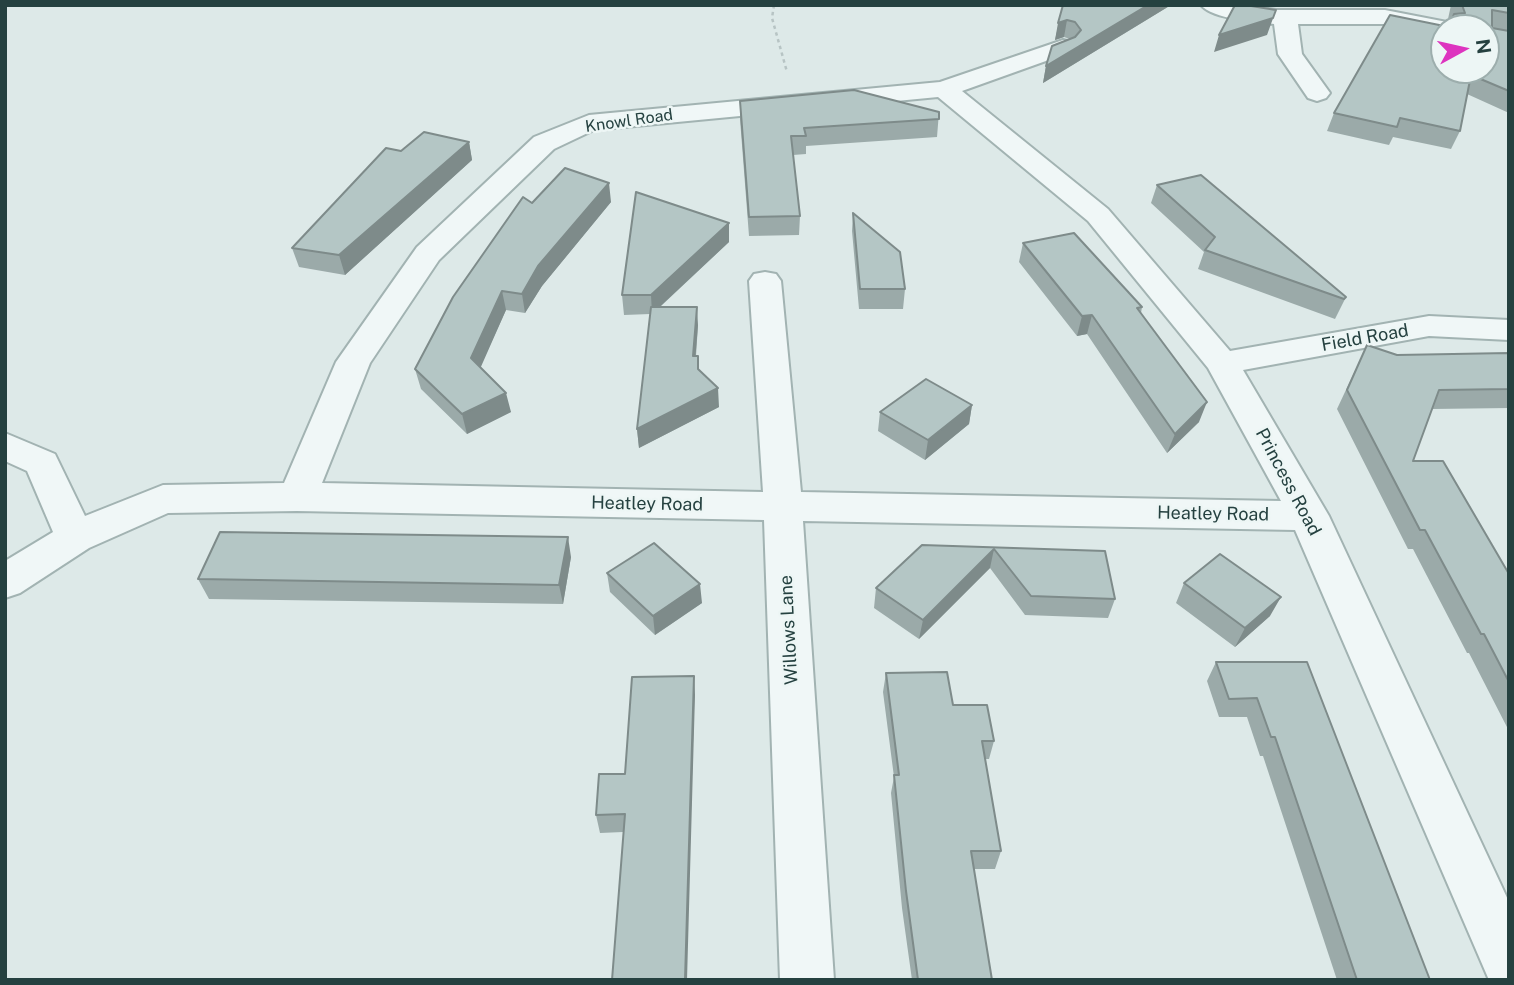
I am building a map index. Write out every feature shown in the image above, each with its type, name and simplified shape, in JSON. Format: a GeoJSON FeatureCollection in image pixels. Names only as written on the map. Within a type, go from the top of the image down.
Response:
{"type":"FeatureCollection","features":[{"type":"Feature","properties":{"kind":"street"},"geometry":{"type":"LineString","coordinates":[[1212,5],[1227,11],[1285,17],[1391,11],[1430,24]]}},
{"type":"Feature","properties":{"kind":"street"},"geometry":{"type":"LineString","coordinates":[[1285,17],[1290,54],[1317,93]]}},
{"type":"Feature","properties":{"kind":"street","name":"Knowl Road"},"geometry":{"type":"LineString","coordinates":[[297,497],[353,362],[428,254],[544,144],[589,123],[944,89],[1063,47]]}},
{"type":"Feature","properties":{"kind":"street","name":"Princess Road"},"geometry":{"type":"LineString","coordinates":[[944,89],[1098,215],[1222,363],[1309,516],[1509,962]]}},
{"type":"Feature","properties":{"kind":"street","name":"Willows Lane"},"geometry":{"type":"LineString","coordinates":[[765,281],[783,507],[807,980]]}},
{"type":"Feature","properties":{"kind":"street","name":"Field Road"},"geometry":{"type":"LineString","coordinates":[[1222,363],[1429,327],[1509,330]]}},
{"type":"Feature","properties":{"kind":"street"},"geometry":{"type":"LineString","coordinates":[[5,446],[42,463],[75,537]]}},
{"type":"Feature","properties":{"kind":"street","name":"Heatley Road"},"geometry":{"type":"LineString","coordinates":[[5,582],[75,537],[163,499],[297,497],[1309,516]]}},
{"type":"Feature","properties":{"kind":"path"},"geometry":{"type":"LineString","coordinates":[[775,5],[772,18],[796,103]]}},
{"type":"Feature","properties":{"kind":"building"},"geometry":{"type":"Polygon","coordinates":[[[1063,5],[1148,5],[1046,66],[1052,46],[1075,37],[1081,30],[1075,22],[1067,20],[1058,23],[1063,5]]]}},
{"type":"Feature","properties":{"kind":"building"},"geometry":{"type":"Polygon","coordinates":[[[1235,5],[1276,10],[1273,18],[1219,35],[1235,5]]]}},
{"type":"Feature","properties":{"kind":"building"},"geometry":{"type":"Polygon","coordinates":[[[1462,5],[1509,5],[1509,13],[1492,10],[1492,14],[1454,14],[1465,13],[1462,5]]]}},
{"type":"Feature","properties":{"kind":"building"},"geometry":{"type":"Polygon","coordinates":[[[1390,15],[1430,23],[1430,84],[1469,84],[1460,131],[1400,118],[1397,127],[1334,113],[1390,15]]]}},
{"type":"Feature","properties":{"kind":"building"},"geometry":{"type":"Polygon","coordinates":[[[1500,29],[1509,31],[1509,91],[1492,84],[1500,84],[1500,29]]]}},
{"type":"Feature","properties":{"kind":"building"},"geometry":{"type":"Polygon","coordinates":[[[854,90],[939,112],[939,119],[804,128],[806,136],[791,136],[800,216],[749,217],[740,101],[854,90]]]}},
{"type":"Feature","properties":{"kind":"building"},"geometry":{"type":"Polygon","coordinates":[[[424,132],[469,142],[339,255],[292,248],[386,148],[401,151],[424,132]]]}},
{"type":"Feature","properties":{"kind":"building"},"geometry":{"type":"Polygon","coordinates":[[[565,168],[609,183],[538,266],[522,294],[502,291],[471,358],[506,393],[462,414],[415,369],[453,297],[523,197],[532,203],[565,168]]]}},
{"type":"Feature","properties":{"kind":"building"},"geometry":{"type":"Polygon","coordinates":[[[1201,175],[1346,297],[1344,299],[1205,250],[1215,237],[1157,185],[1201,175]]]}},
{"type":"Feature","properties":{"kind":"building"},"geometry":{"type":"Polygon","coordinates":[[[636,192],[729,223],[651,295],[622,295],[636,192]]]}},
{"type":"Feature","properties":{"kind":"building"},"geometry":{"type":"Polygon","coordinates":[[[853,213],[900,252],[905,289],[860,289],[853,213]]]}},
{"type":"Feature","properties":{"kind":"building"},"geometry":{"type":"Polygon","coordinates":[[[1074,233],[1142,307],[1137,308],[1207,402],[1175,434],[1092,315],[1082,316],[1023,243],[1074,233]]]}},
{"type":"Feature","properties":{"kind":"building"},"geometry":{"type":"Polygon","coordinates":[[[651,307],[697,307],[693,356],[698,356],[698,369],[718,388],[637,429],[651,307]]]}},
{"type":"Feature","properties":{"kind":"building"},"geometry":{"type":"Polygon","coordinates":[[[1367,345],[1397,355],[1509,353],[1509,389],[1439,390],[1413,461],[1443,461],[1509,574],[1509,682],[1425,530],[1420,530],[1347,390],[1367,345]]]}},
{"type":"Feature","properties":{"kind":"building"},"geometry":{"type":"Polygon","coordinates":[[[926,379],[972,405],[928,440],[880,412],[926,379]]]}},
{"type":"Feature","properties":{"kind":"building"},"geometry":{"type":"Polygon","coordinates":[[[220,532],[568,537],[559,585],[198,579],[220,532]]]}},
{"type":"Feature","properties":{"kind":"building"},"geometry":{"type":"Polygon","coordinates":[[[654,543],[700,584],[653,616],[607,573],[654,543]]]}},
{"type":"Feature","properties":{"kind":"building"},"geometry":{"type":"Polygon","coordinates":[[[922,545],[1105,551],[1115,599],[1031,596],[994,549],[923,620],[876,588],[922,545]]]}},
{"type":"Feature","properties":{"kind":"building"},"geometry":{"type":"Polygon","coordinates":[[[1220,554],[1281,597],[1245,628],[1184,583],[1220,554]]]}},
{"type":"Feature","properties":{"kind":"building"},"geometry":{"type":"Polygon","coordinates":[[[1216,662],[1307,662],[1430,980],[1357,980],[1275,737],[1271,737],[1257,698],[1229,699],[1216,662]]]}},
{"type":"Feature","properties":{"kind":"building"},"geometry":{"type":"Polygon","coordinates":[[[947,672],[953,705],[987,705],[994,741],[982,741],[1001,851],[971,851],[992,980],[918,980],[906,891],[894,775],[899,775],[886,673],[947,672]]]}},
{"type":"Feature","properties":{"kind":"building"},"geometry":{"type":"Polygon","coordinates":[[[694,676],[685,980],[612,980],[625,814],[596,815],[599,774],[625,774],[632,677],[694,676]]]}}]}
